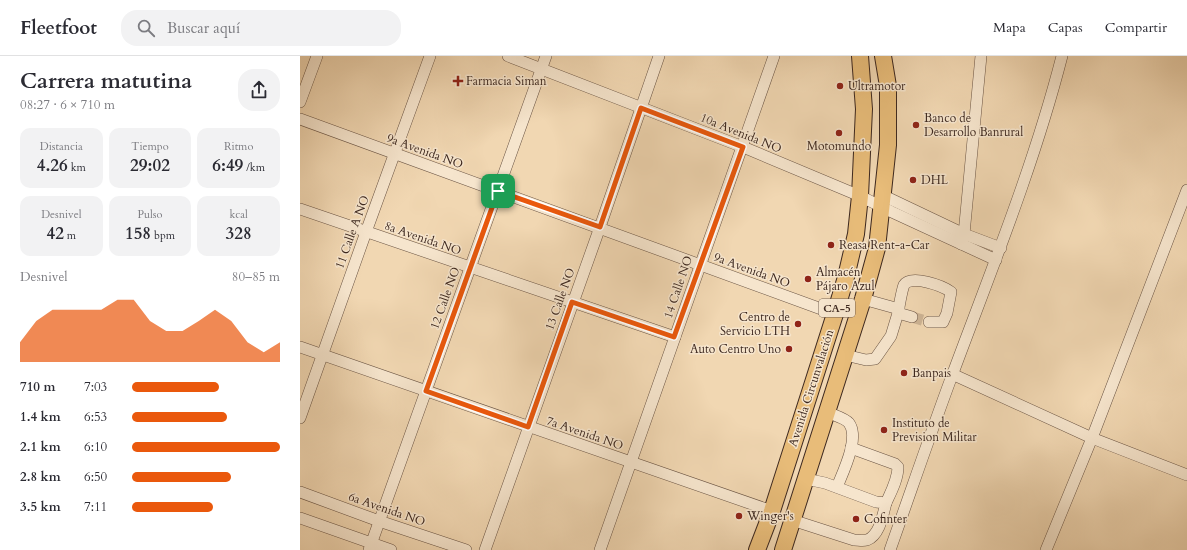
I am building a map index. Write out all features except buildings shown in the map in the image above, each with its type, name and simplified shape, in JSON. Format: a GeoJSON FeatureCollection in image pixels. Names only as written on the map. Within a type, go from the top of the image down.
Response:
{"type":"FeatureCollection","features":[{"type":"Feature","properties":{"kind":"highway","name":"Avenida Circunvalación"},"geometry":{"type":"LineString","coordinates":[[757,550],[772,511],[835,314],[846,277],[856,234],[860,196],[864,109],[860,56]]}},
{"type":"Feature","properties":{"kind":"highway","name":"Avenida Circunvalación"},"geometry":{"type":"LineString","coordinates":[[783,550],[863,299],[877,248],[888,145],[888,86],[883,56]]}},
{"type":"Feature","properties":{"kind":"highway"},"geometry":{"type":"LineString","coordinates":[[827,412],[825,390],[826,377],[843,324],[840,316],[835,314]]}},
{"type":"Feature","properties":{"kind":"street"},"geometry":{"type":"LineString","coordinates":[[300,102],[317,56]]}},
{"type":"Feature","properties":{"kind":"street","name":"11 Calle A NO"},"geometry":{"type":"LineString","coordinates":[[300,418],[430,56]]}},
{"type":"Feature","properties":{"kind":"street","name":"10a Avenida NO"},"geometry":{"type":"LineString","coordinates":[[508,56],[743,147],[860,196],[882,201],[962,239]]}},
{"type":"Feature","properties":{"kind":"street","name":"12 Calle NO"},"geometry":{"type":"LineString","coordinates":[[370,547],[546,56]]}},
{"type":"Feature","properties":{"kind":"street","name":"13 Calle NO"},"geometry":{"type":"LineString","coordinates":[[485,550],[659,56]]}},
{"type":"Feature","properties":{"kind":"street","name":"14 Calle NO"},"geometry":{"type":"LineString","coordinates":[[600,550],[774,56]]}},
{"type":"Feature","properties":{"kind":"street"},"geometry":{"type":"LineString","coordinates":[[962,239],[981,56]]}},
{"type":"Feature","properties":{"kind":"street"},"geometry":{"type":"LineString","coordinates":[[890,550],[952,374],[1001,248],[1046,117],[1062,56]]}},
{"type":"Feature","properties":{"kind":"street","name":"9a Avenida NO"},"geometry":{"type":"LineString","coordinates":[[300,119],[600,227],[835,314]]}},
{"type":"Feature","properties":{"kind":"street"},"geometry":{"type":"LineString","coordinates":[[1046,550],[1092,438],[1187,190]]}},
{"type":"Feature","properties":{"kind":"street","name":"8a Avenida NO"},"geometry":{"type":"LineString","coordinates":[[300,209],[674,337]]}},
{"type":"Feature","properties":{"kind":"street"},"geometry":{"type":"LineString","coordinates":[[962,239],[1001,248]]}},
{"type":"Feature","properties":{"kind":"street"},"geometry":{"type":"LineString","coordinates":[[962,239],[996,260]]}},
{"type":"Feature","properties":{"kind":"street"},"geometry":{"type":"LineString","coordinates":[[845,355],[866,360],[875,359],[891,336],[904,286],[913,280],[945,287],[951,292],[947,313],[943,322],[929,322]]}},
{"type":"Feature","properties":{"kind":"street"},"geometry":{"type":"LineString","coordinates":[[863,299],[912,317]]}},
{"type":"Feature","properties":{"kind":"street","name":"7a Avenida NO"},"geometry":{"type":"LineString","coordinates":[[300,347],[772,511]]}},
{"type":"Feature","properties":{"kind":"street"},"geometry":{"type":"LineString","coordinates":[[952,374],[1092,438],[1187,475]]}},
{"type":"Feature","properties":{"kind":"street"},"geometry":{"type":"LineString","coordinates":[[827,412],[850,424],[853,434],[851,448],[837,487]]}},
{"type":"Feature","properties":{"kind":"street"},"geometry":{"type":"LineString","coordinates":[[792,520],[854,540],[863,541],[874,535],[893,487],[898,467],[895,464],[851,448]]}},
{"type":"Feature","properties":{"kind":"street"},"geometry":{"type":"LineString","coordinates":[[806,479],[825,483],[876,502],[886,503]]}},
{"type":"Feature","properties":{"kind":"street","name":"6a Avenida NO"},"geometry":{"type":"LineString","coordinates":[[300,492],[379,521],[466,550]]}},
{"type":"Feature","properties":{"kind":"street"},"geometry":{"type":"LineString","coordinates":[[300,518],[370,547],[391,550]]}},
{"type":"Feature","properties":{"kind":"tunnel"},"geometry":{"type":"LineString","coordinates":[[912,317],[929,322]]}},
{"type":"Feature","properties":{"kind":"place","name":"Farmacia Siman"},"geometry":{"type":"Point","coordinates":[458,81]}},
{"type":"Feature","properties":{"kind":"place","name":"Ultramotor"},"geometry":{"type":"Point","coordinates":[840,86]}},
{"type":"Feature","properties":{"kind":"place","name":"Banco de Desarrollo Banrural"},"geometry":{"type":"Point","coordinates":[916,125]}},
{"type":"Feature","properties":{"kind":"place","name":"Motomundo"},"geometry":{"type":"Point","coordinates":[839,133]}},
{"type":"Feature","properties":{"kind":"place","name":"DHL"},"geometry":{"type":"Point","coordinates":[913,180]}},
{"type":"Feature","properties":{"kind":"place","name":"Reasa Rent-a-Car"},"geometry":{"type":"Point","coordinates":[831,245]}},
{"type":"Feature","properties":{"kind":"place","name":"Almacén Pájaro Azul"},"geometry":{"type":"Point","coordinates":[808,279]}},
{"type":"Feature","properties":{"kind":"place","name":"Centro de Servicio LTH"},"geometry":{"type":"Point","coordinates":[798,324]}},
{"type":"Feature","properties":{"kind":"place","name":"Auto Centro Uno"},"geometry":{"type":"Point","coordinates":[789,349]}},
{"type":"Feature","properties":{"kind":"place","name":"Banpais"},"geometry":{"type":"Point","coordinates":[904,373]}},
{"type":"Feature","properties":{"kind":"place","name":"Instituto de Prevision Militar"},"geometry":{"type":"Point","coordinates":[884,430]}},
{"type":"Feature","properties":{"kind":"place","name":"Winger's"},"geometry":{"type":"Point","coordinates":[739,516]}},
{"type":"Feature","properties":{"kind":"place","name":"Cofinter"},"geometry":{"type":"Point","coordinates":[856,519]}},
{"type":"Feature","properties":{"kind":"route"},"geometry":{"type":"LineString","coordinates":[[641,108],[743,147],[674,337],[572,302],[528,427],[426,391],[498,191],[600,227],[641,108]]}}]}
